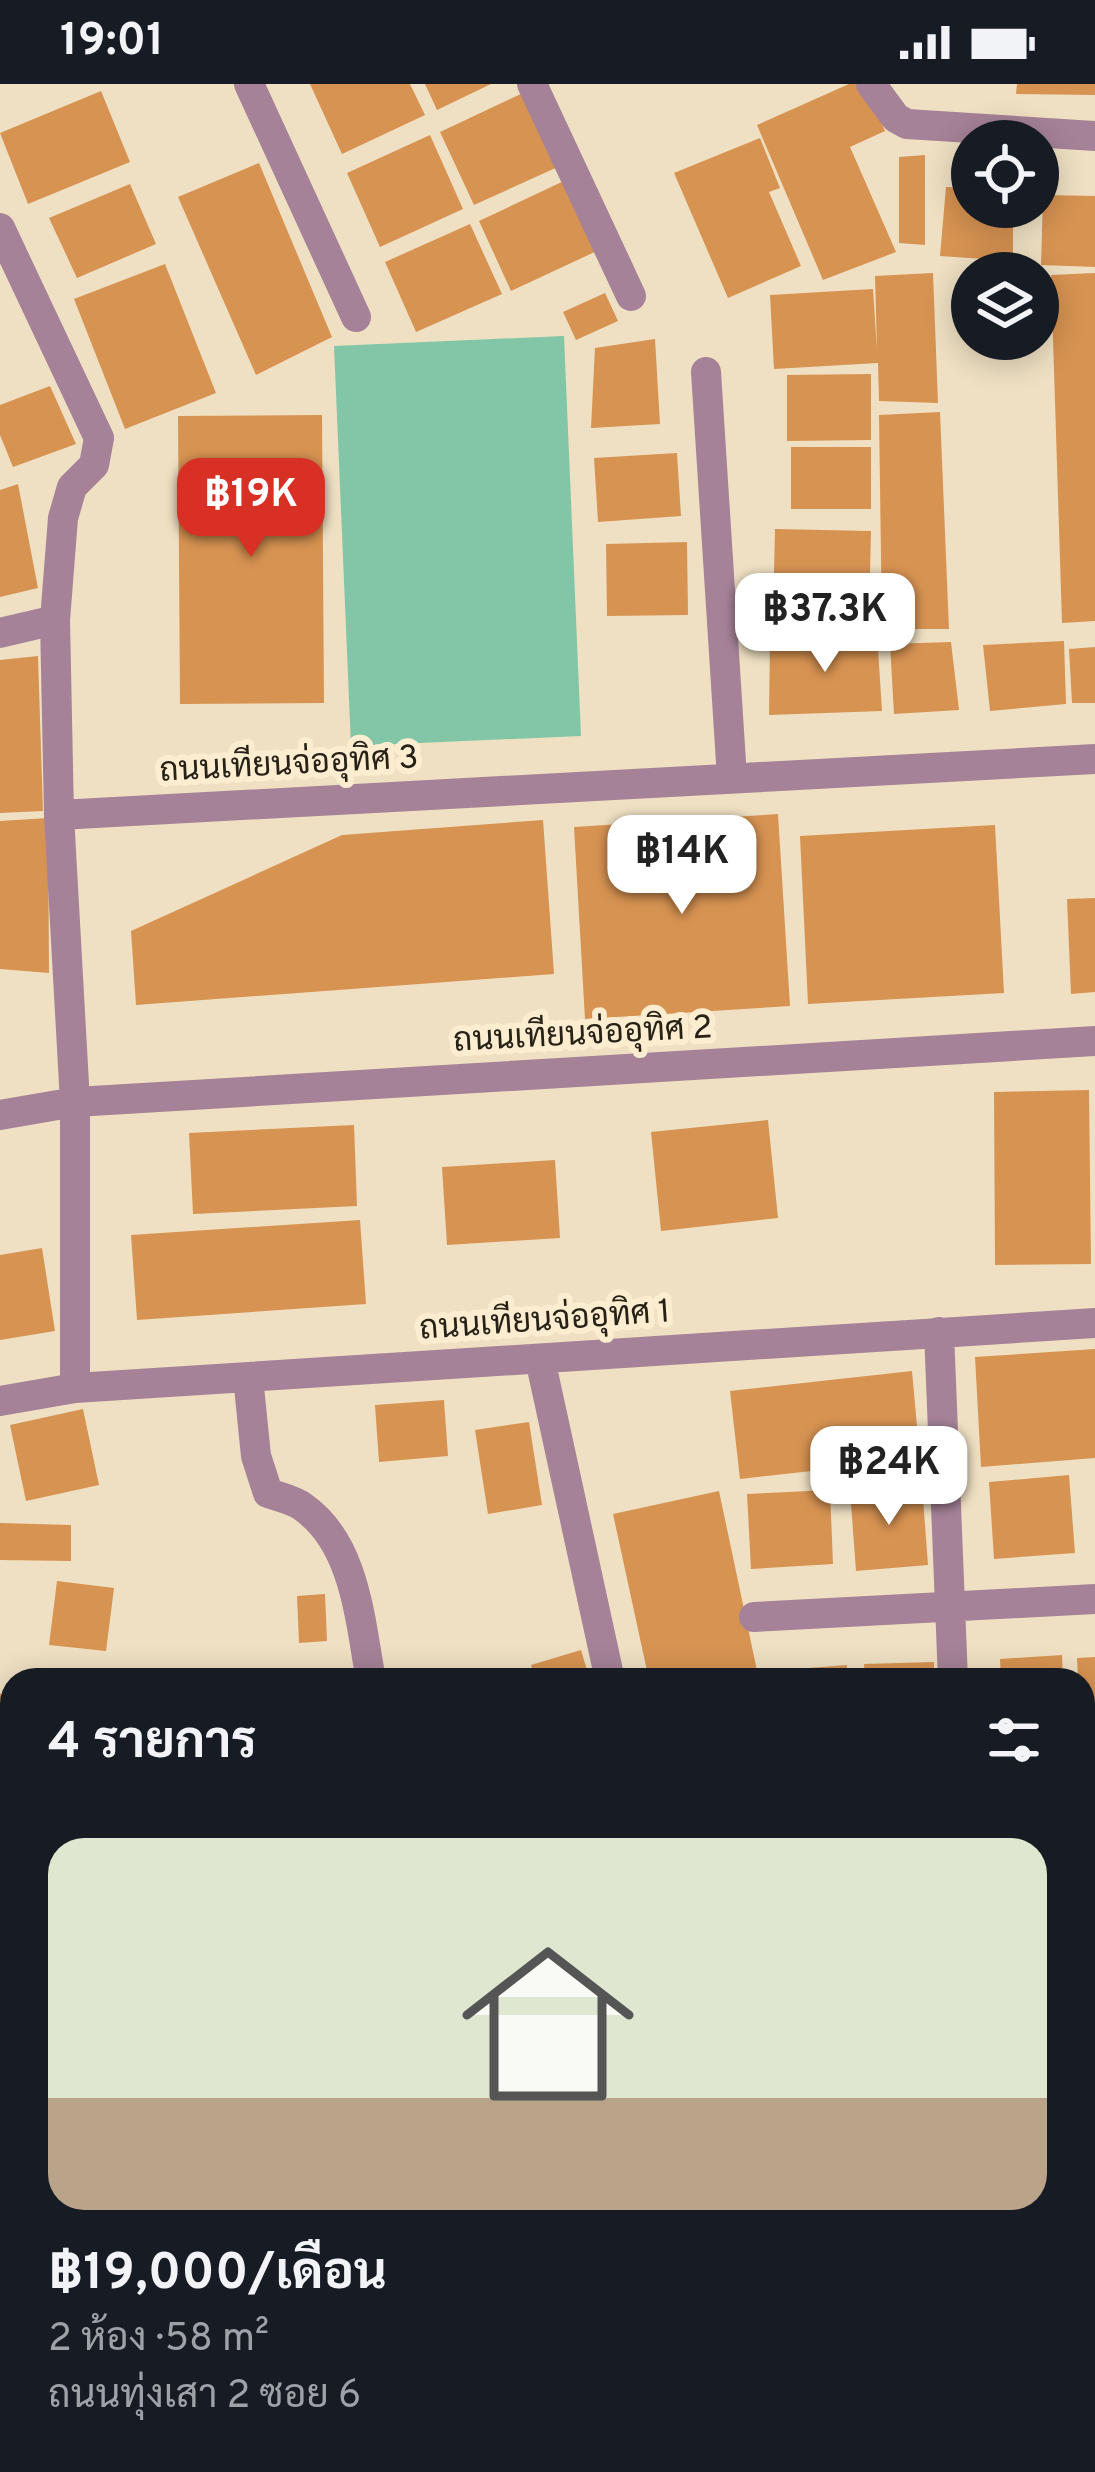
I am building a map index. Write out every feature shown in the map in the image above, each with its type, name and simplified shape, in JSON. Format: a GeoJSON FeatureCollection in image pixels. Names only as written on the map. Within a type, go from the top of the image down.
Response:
{"type":"FeatureCollection","features":[{"type":"Feature","properties":{"kind":"street"},"geometry":{"type":"LineString","coordinates":[[249,84],[356,317]]}},
{"type":"Feature","properties":{"kind":"street"},"geometry":{"type":"LineString","coordinates":[[532,84],[631,296]]}},
{"type":"Feature","properties":{"kind":"street"},"geometry":{"type":"LineString","coordinates":[[877,91],[896,118],[907,124],[1095,136]]}},
{"type":"Feature","properties":{"kind":"street"},"geometry":{"type":"LineString","coordinates":[[0,228],[99,438],[94,465],[72,487],[62,518],[55,620],[58,815],[75,1102],[75,1388]]}},
{"type":"Feature","properties":{"kind":"street"},"geometry":{"type":"LineString","coordinates":[[706,372],[733,778]]}},
{"type":"Feature","properties":{"kind":"street"},"geometry":{"type":"LineString","coordinates":[[0,633],[55,620]]}},
{"type":"Feature","properties":{"kind":"street","name":"ถนนเทียนจ่ออุทิศ 3"},"geometry":{"type":"LineString","coordinates":[[58,815],[1095,759]]}},
{"type":"Feature","properties":{"kind":"street","name":"ถนนเทียนจ่ออุทิศ 2"},"geometry":{"type":"LineString","coordinates":[[0,1115],[75,1102],[1095,1041]]}},
{"type":"Feature","properties":{"kind":"street","name":"ถนนเทียนจ่ออุทิศ 1"},"geometry":{"type":"LineString","coordinates":[[0,1401],[75,1388],[1095,1323]]}},
{"type":"Feature","properties":{"kind":"street"},"geometry":{"type":"LineString","coordinates":[[939,1332],[953,1668]]}},
{"type":"Feature","properties":{"kind":"street"},"geometry":{"type":"LineString","coordinates":[[540,1359],[607,1668]]}},
{"type":"Feature","properties":{"kind":"street"},"geometry":{"type":"LineString","coordinates":[[248,1377],[256,1456],[268,1493],[302,1506],[329,1533],[353,1586],[369,1668]]}},
{"type":"Feature","properties":{"kind":"street"},"geometry":{"type":"LineString","coordinates":[[754,1617],[1095,1599]]}},
{"type":"Feature","properties":{"kind":"green space"},"geometry":{"type":"Polygon","coordinates":[[[564,336],[581,736],[351,746],[334,346],[564,336]]]}},
{"type":"Feature","properties":{"kind":"building"},"geometry":{"type":"Polygon","coordinates":[[[310,84],[410,84],[425,115],[342,154],[310,84]]]}},
{"type":"Feature","properties":{"kind":"building"},"geometry":{"type":"Polygon","coordinates":[[[425,84],[491,84],[437,110],[425,84]]]}},
{"type":"Feature","properties":{"kind":"building"},"geometry":{"type":"Polygon","coordinates":[[[849,84],[865,84],[885,131],[850,147],[896,252],[823,280],[757,125],[849,84]]]}},
{"type":"Feature","properties":{"kind":"building"},"geometry":{"type":"Polygon","coordinates":[[[1017,84],[1095,84],[1095,95],[1016,94],[1017,84]]]}},
{"type":"Feature","properties":{"kind":"building"},"geometry":{"type":"Polygon","coordinates":[[[101,91],[130,162],[28,204],[0,133],[101,91]]]}},
{"type":"Feature","properties":{"kind":"building"},"geometry":{"type":"Polygon","coordinates":[[[525,92],[560,166],[474,205],[440,132],[525,92]]]}},
{"type":"Feature","properties":{"kind":"building"},"geometry":{"type":"Polygon","coordinates":[[[430,135],[463,209],[380,247],[347,173],[430,135]]]}},
{"type":"Feature","properties":{"kind":"building"},"geometry":{"type":"Polygon","coordinates":[[[760,138],[780,188],[769,192],[801,266],[728,298],[674,173],[760,138]]]}},
{"type":"Feature","properties":{"kind":"building"},"geometry":{"type":"Polygon","coordinates":[[[925,155],[925,245],[899,243],[899,157],[925,155]]]}},
{"type":"Feature","properties":{"kind":"building"},"geometry":{"type":"Polygon","coordinates":[[[259,163],[332,337],[256,375],[178,197],[259,163]]]}},
{"type":"Feature","properties":{"kind":"building"},"geometry":{"type":"Polygon","coordinates":[[[566,180],[599,250],[511,291],[479,221],[566,180]]]}},
{"type":"Feature","properties":{"kind":"building"},"geometry":{"type":"Polygon","coordinates":[[[130,184],[156,244],[77,278],[49,218],[130,184]]]}},
{"type":"Feature","properties":{"kind":"building"},"geometry":{"type":"Polygon","coordinates":[[[946,187],[951,187],[951,228],[1013,228],[1013,252],[940,256],[946,187]]]}},
{"type":"Feature","properties":{"kind":"building"},"geometry":{"type":"Polygon","coordinates":[[[1059,195],[1095,196],[1095,267],[1059,266],[1059,252],[1041,252],[1042,228],[1059,228],[1059,195]]]}},
{"type":"Feature","properties":{"kind":"building"},"geometry":{"type":"Polygon","coordinates":[[[470,224],[502,294],[416,332],[385,262],[470,224]]]}},
{"type":"Feature","properties":{"kind":"building"},"geometry":{"type":"Polygon","coordinates":[[[165,264],[216,393],[125,429],[74,299],[165,264]]]}},
{"type":"Feature","properties":{"kind":"building"},"geometry":{"type":"Polygon","coordinates":[[[933,273],[938,403],[879,401],[878,363],[774,369],[770,295],[873,289],[877,350],[875,276],[933,273]]]}},
{"type":"Feature","properties":{"kind":"building"},"geometry":{"type":"Polygon","coordinates":[[[1095,273],[1095,621],[1062,623],[1054,360],[1059,360],[1059,275],[1095,273]]]}},
{"type":"Feature","properties":{"kind":"building"},"geometry":{"type":"Polygon","coordinates":[[[605,293],[618,321],[576,340],[563,312],[605,293]]]}},
{"type":"Feature","properties":{"kind":"building"},"geometry":{"type":"Polygon","coordinates":[[[655,339],[660,424],[591,428],[595,348],[655,339]]]}},
{"type":"Feature","properties":{"kind":"building"},"geometry":{"type":"Polygon","coordinates":[[[871,374],[871,440],[787,441],[787,375],[871,374]]]}},
{"type":"Feature","properties":{"kind":"building"},"geometry":{"type":"Polygon","coordinates":[[[50,386],[76,444],[13,467],[0,435],[0,405],[50,386]]]}},
{"type":"Feature","properties":{"kind":"building"},"geometry":{"type":"Polygon","coordinates":[[[940,412],[949,629],[882,629],[879,415],[940,412]]]}},
{"type":"Feature","properties":{"kind":"building"},"geometry":{"type":"Polygon","coordinates":[[[322,415],[324,703],[180,704],[178,416],[322,415]]]}},
{"type":"Feature","properties":{"kind":"building"},"geometry":{"type":"Polygon","coordinates":[[[791,447],[871,447],[871,509],[791,509],[791,447]]]}},
{"type":"Feature","properties":{"kind":"building"},"geometry":{"type":"Polygon","coordinates":[[[677,453],[681,516],[598,522],[594,458],[677,453]]]}},
{"type":"Feature","properties":{"kind":"building"},"geometry":{"type":"Polygon","coordinates":[[[18,484],[38,588],[0,597],[0,490],[18,484]]]}},
{"type":"Feature","properties":{"kind":"building"},"geometry":{"type":"Polygon","coordinates":[[[775,529],[871,531],[869,616],[773,615],[775,529]]]}},
{"type":"Feature","properties":{"kind":"building"},"geometry":{"type":"Polygon","coordinates":[[[687,542],[688,615],[607,616],[606,544],[687,542]]]}},
{"type":"Feature","properties":{"kind":"building"},"geometry":{"type":"Polygon","coordinates":[[[877,633],[882,711],[769,715],[770,638],[877,633]]]}},
{"type":"Feature","properties":{"kind":"building"},"geometry":{"type":"Polygon","coordinates":[[[1064,641],[1066,704],[990,711],[983,645],[1064,641]]]}},
{"type":"Feature","properties":{"kind":"building"},"geometry":{"type":"Polygon","coordinates":[[[951,642],[959,710],[894,714],[890,644],[951,642]]]}},
{"type":"Feature","properties":{"kind":"building"},"geometry":{"type":"Polygon","coordinates":[[[1095,647],[1095,703],[1072,703],[1069,649],[1095,647]]]}},
{"type":"Feature","properties":{"kind":"building"},"geometry":{"type":"Polygon","coordinates":[[[38,656],[43,811],[0,813],[0,660],[38,656]]]}},
{"type":"Feature","properties":{"kind":"building"},"geometry":{"type":"Polygon","coordinates":[[[778,814],[790,1006],[585,1019],[574,827],[778,814]]]}},
{"type":"Feature","properties":{"kind":"building"},"geometry":{"type":"Polygon","coordinates":[[[48,818],[49,973],[0,969],[0,821],[48,818]]]}},
{"type":"Feature","properties":{"kind":"building"},"geometry":{"type":"Polygon","coordinates":[[[543,820],[554,974],[136,1005],[131,931],[342,835],[543,820]]]}},
{"type":"Feature","properties":{"kind":"building"},"geometry":{"type":"Polygon","coordinates":[[[995,825],[1004,993],[808,1004],[800,836],[995,825]]]}},
{"type":"Feature","properties":{"kind":"building"},"geometry":{"type":"Polygon","coordinates":[[[1095,898],[1095,992],[1071,994],[1067,899],[1095,898]]]}},
{"type":"Feature","properties":{"kind":"building"},"geometry":{"type":"Polygon","coordinates":[[[1089,1090],[1091,1264],[995,1265],[994,1092],[1089,1090]]]}},
{"type":"Feature","properties":{"kind":"building"},"geometry":{"type":"Polygon","coordinates":[[[768,1120],[778,1218],[661,1231],[651,1132],[768,1120]]]}},
{"type":"Feature","properties":{"kind":"building"},"geometry":{"type":"Polygon","coordinates":[[[354,1125],[357,1206],[193,1214],[189,1133],[354,1125]]]}},
{"type":"Feature","properties":{"kind":"building"},"geometry":{"type":"Polygon","coordinates":[[[555,1160],[560,1238],[447,1245],[442,1167],[555,1160]]]}},
{"type":"Feature","properties":{"kind":"building"},"geometry":{"type":"Polygon","coordinates":[[[360,1220],[366,1304],[137,1320],[131,1235],[360,1220]]]}},
{"type":"Feature","properties":{"kind":"building"},"geometry":{"type":"Polygon","coordinates":[[[42,1248],[55,1331],[0,1340],[0,1255],[42,1248]]]}},
{"type":"Feature","properties":{"kind":"building"},"geometry":{"type":"Polygon","coordinates":[[[1095,1349],[1095,1458],[981,1467],[975,1357],[1095,1349]]]}},
{"type":"Feature","properties":{"kind":"building"},"geometry":{"type":"Polygon","coordinates":[[[912,1371],[920,1459],[740,1479],[730,1391],[912,1371]]]}},
{"type":"Feature","properties":{"kind":"building"},"geometry":{"type":"Polygon","coordinates":[[[444,1400],[448,1456],[379,1462],[375,1405],[444,1400]]]}},
{"type":"Feature","properties":{"kind":"building"},"geometry":{"type":"Polygon","coordinates":[[[83,1409],[99,1485],[26,1501],[10,1425],[83,1409]]]}},
{"type":"Feature","properties":{"kind":"building"},"geometry":{"type":"Polygon","coordinates":[[[529,1422],[542,1505],[488,1514],[475,1430],[529,1422]]]}},
{"type":"Feature","properties":{"kind":"building"},"geometry":{"type":"Polygon","coordinates":[[[1069,1475],[1075,1553],[994,1559],[989,1482],[1069,1475]]]}},
{"type":"Feature","properties":{"kind":"building"},"geometry":{"type":"Polygon","coordinates":[[[922,1485],[928,1565],[856,1571],[850,1490],[922,1485]]]}},
{"type":"Feature","properties":{"kind":"building"},"geometry":{"type":"Polygon","coordinates":[[[830,1490],[833,1564],[751,1569],[747,1494],[830,1490]]]}},
{"type":"Feature","properties":{"kind":"building"},"geometry":{"type":"Polygon","coordinates":[[[719,1491],[756,1668],[646,1668],[613,1514],[719,1491]]]}},
{"type":"Feature","properties":{"kind":"building"},"geometry":{"type":"Polygon","coordinates":[[[0,1523],[71,1525],[71,1561],[0,1560],[0,1523]]]}},
{"type":"Feature","properties":{"kind":"building"},"geometry":{"type":"Polygon","coordinates":[[[57,1581],[114,1588],[106,1651],[49,1645],[57,1581]]]}},
{"type":"Feature","properties":{"kind":"building"},"geometry":{"type":"Polygon","coordinates":[[[325,1594],[327,1641],[299,1643],[297,1596],[325,1594]]]}},
{"type":"Feature","properties":{"kind":"building"},"geometry":{"type":"Polygon","coordinates":[[[581,1650],[586,1668],[532,1668],[581,1650]]]}},
{"type":"Feature","properties":{"kind":"building"},"geometry":{"type":"Polygon","coordinates":[[[1062,1655],[1063,1668],[1000,1668],[1000,1659],[1062,1655]]]}},
{"type":"Feature","properties":{"kind":"building"},"geometry":{"type":"Polygon","coordinates":[[[1095,1657],[1095,1668],[1077,1668],[1077,1658],[1095,1657]]]}},
{"type":"Feature","properties":{"kind":"building"},"geometry":{"type":"Polygon","coordinates":[[[934,1662],[934,1668],[864,1668],[864,1664],[934,1662]]]}}]}
